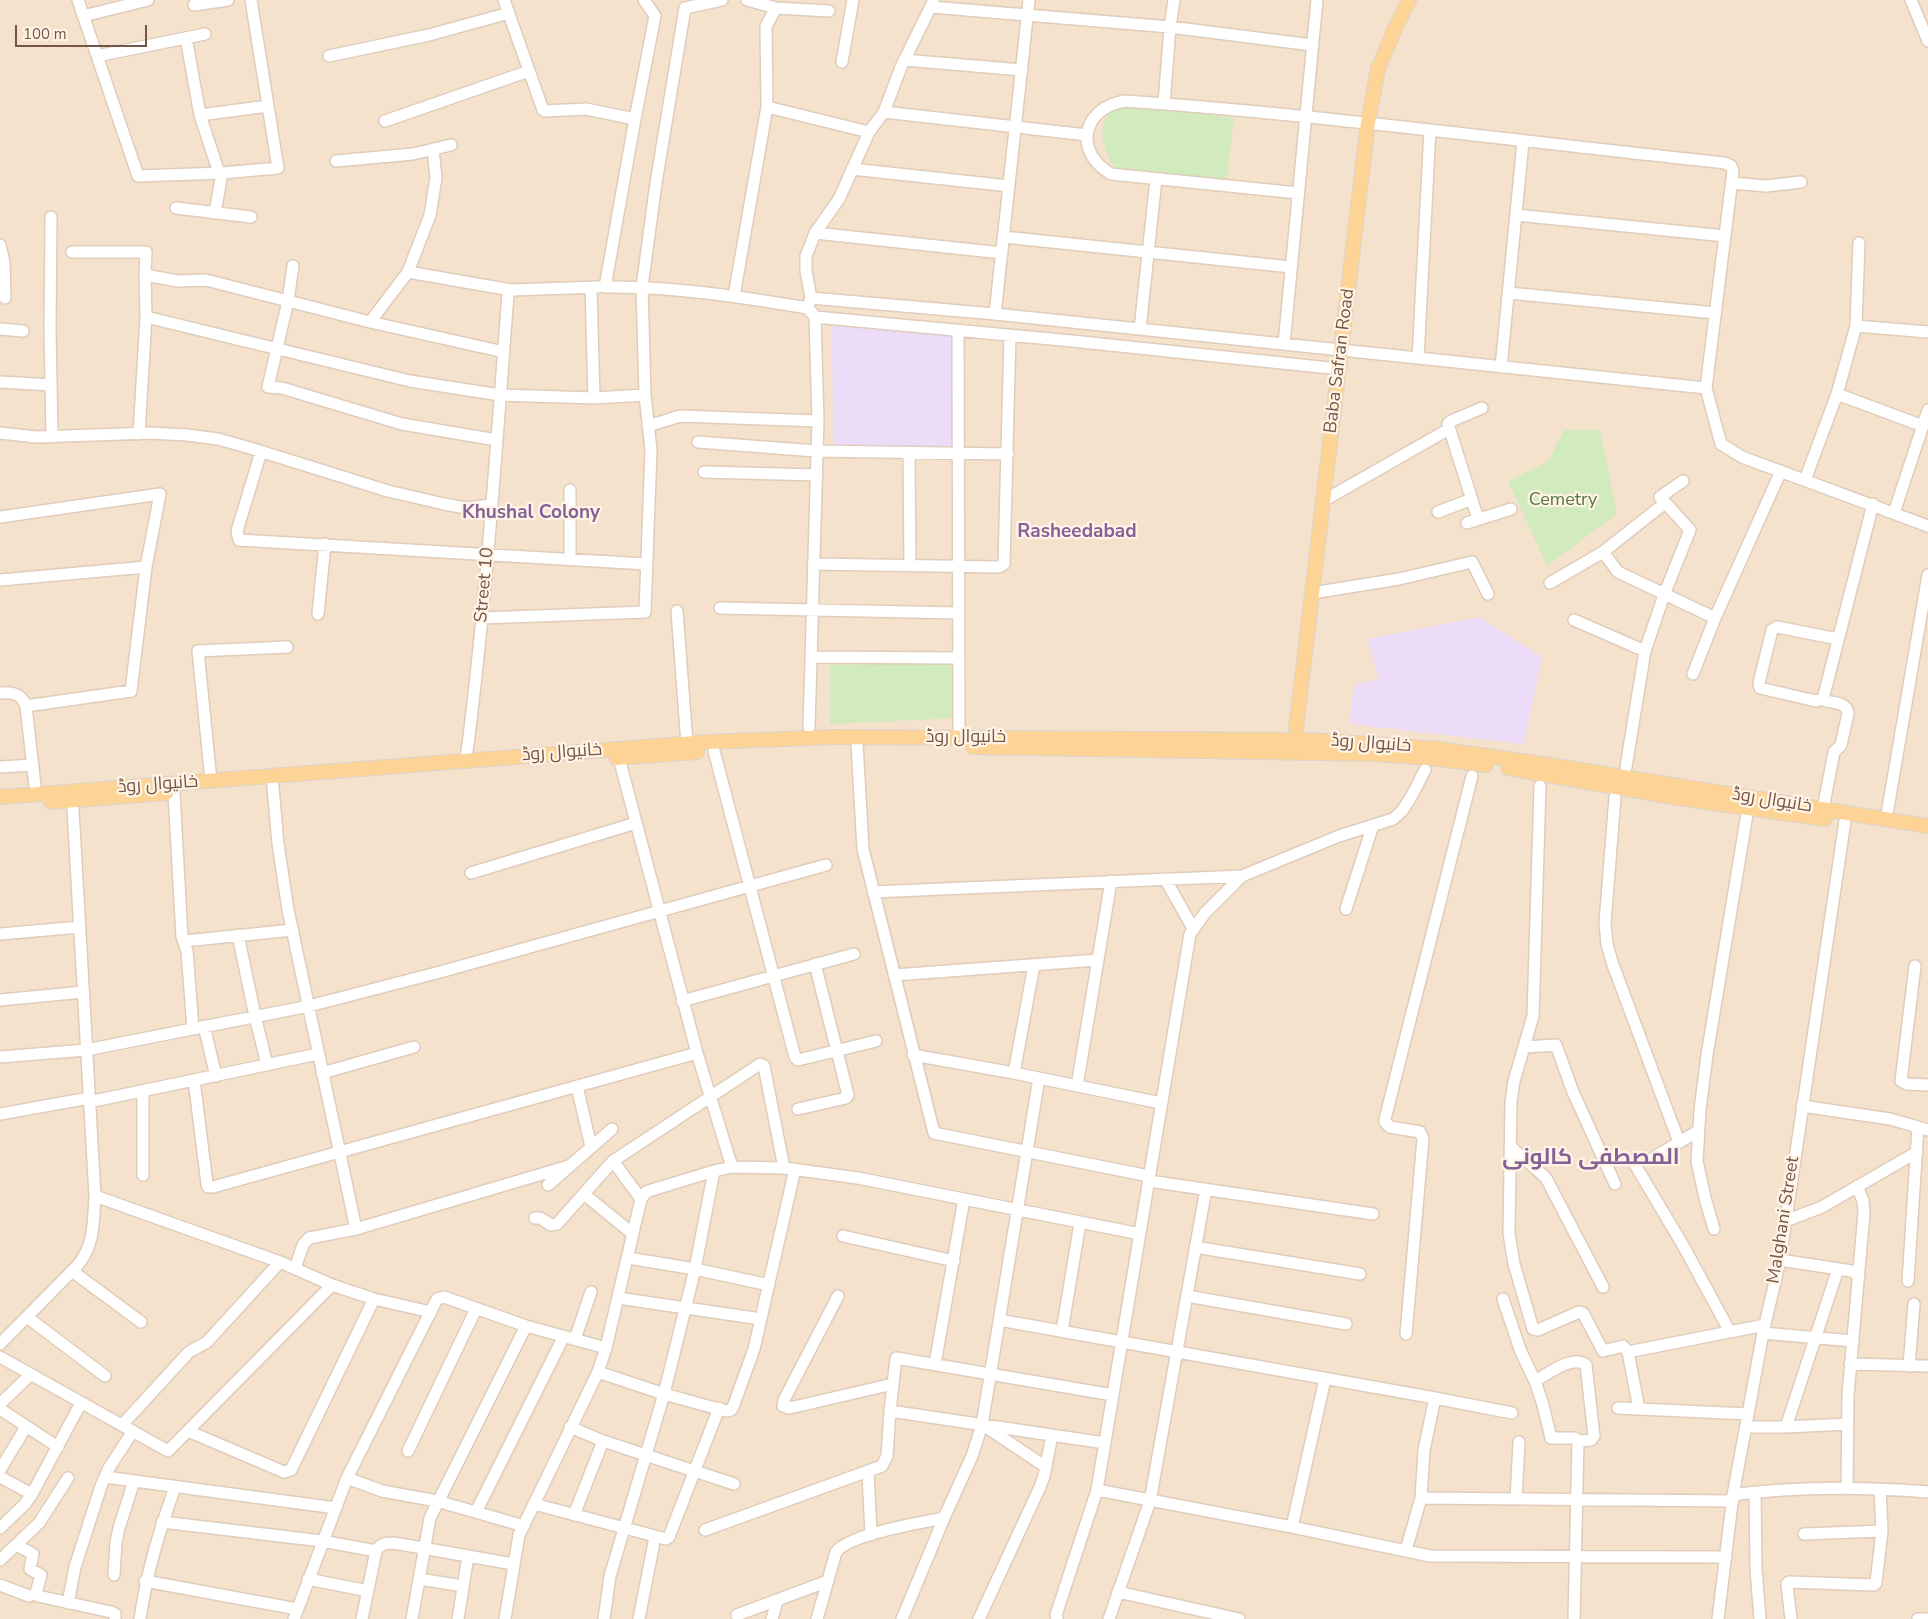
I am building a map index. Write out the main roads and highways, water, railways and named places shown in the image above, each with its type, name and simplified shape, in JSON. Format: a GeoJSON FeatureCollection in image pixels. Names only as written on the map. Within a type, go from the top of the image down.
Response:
{"type":"FeatureCollection","features":[{"type":"Feature","properties":{"kind":"main road","name":"Baba Safran Road"},"geometry":{"type":"LineString","coordinates":[[1296,729],[1368,122],[1378,70],[1409,0]]}},
{"type":"Feature","properties":{"kind":"main road","name":"خانیوال روڈ"},"geometry":{"type":"LineString","coordinates":[[0,797],[174,793],[466,760],[808,737],[1287,740],[1372,744],[1457,752],[1928,826]]}},
{"type":"Feature","properties":{"kind":"main road","name":"خانیوال روڈ"},"geometry":{"type":"LineString","coordinates":[[0,804],[211,781],[272,781],[714,751],[857,744],[1318,752],[1430,758],[1509,768],[1678,798],[1928,834]]}},
{"type":"Feature","properties":{"kind":"district","name":"Khushal Colony"},"geometry":{"type":"Point","coordinates":[531,513]}},
{"type":"Feature","properties":{"kind":"district","name":"Rasheedabad"},"geometry":{"type":"Point","coordinates":[1077,532]}},
{"type":"Feature","properties":{"kind":"district","name":"المصطفی کالونی"},"geometry":{"type":"Point","coordinates":[1591,1159]}},
{"type":"Feature","properties":{"kind":"park label","name":"Cemetry"},"geometry":{"type":"Point","coordinates":[1563,501]}}]}
